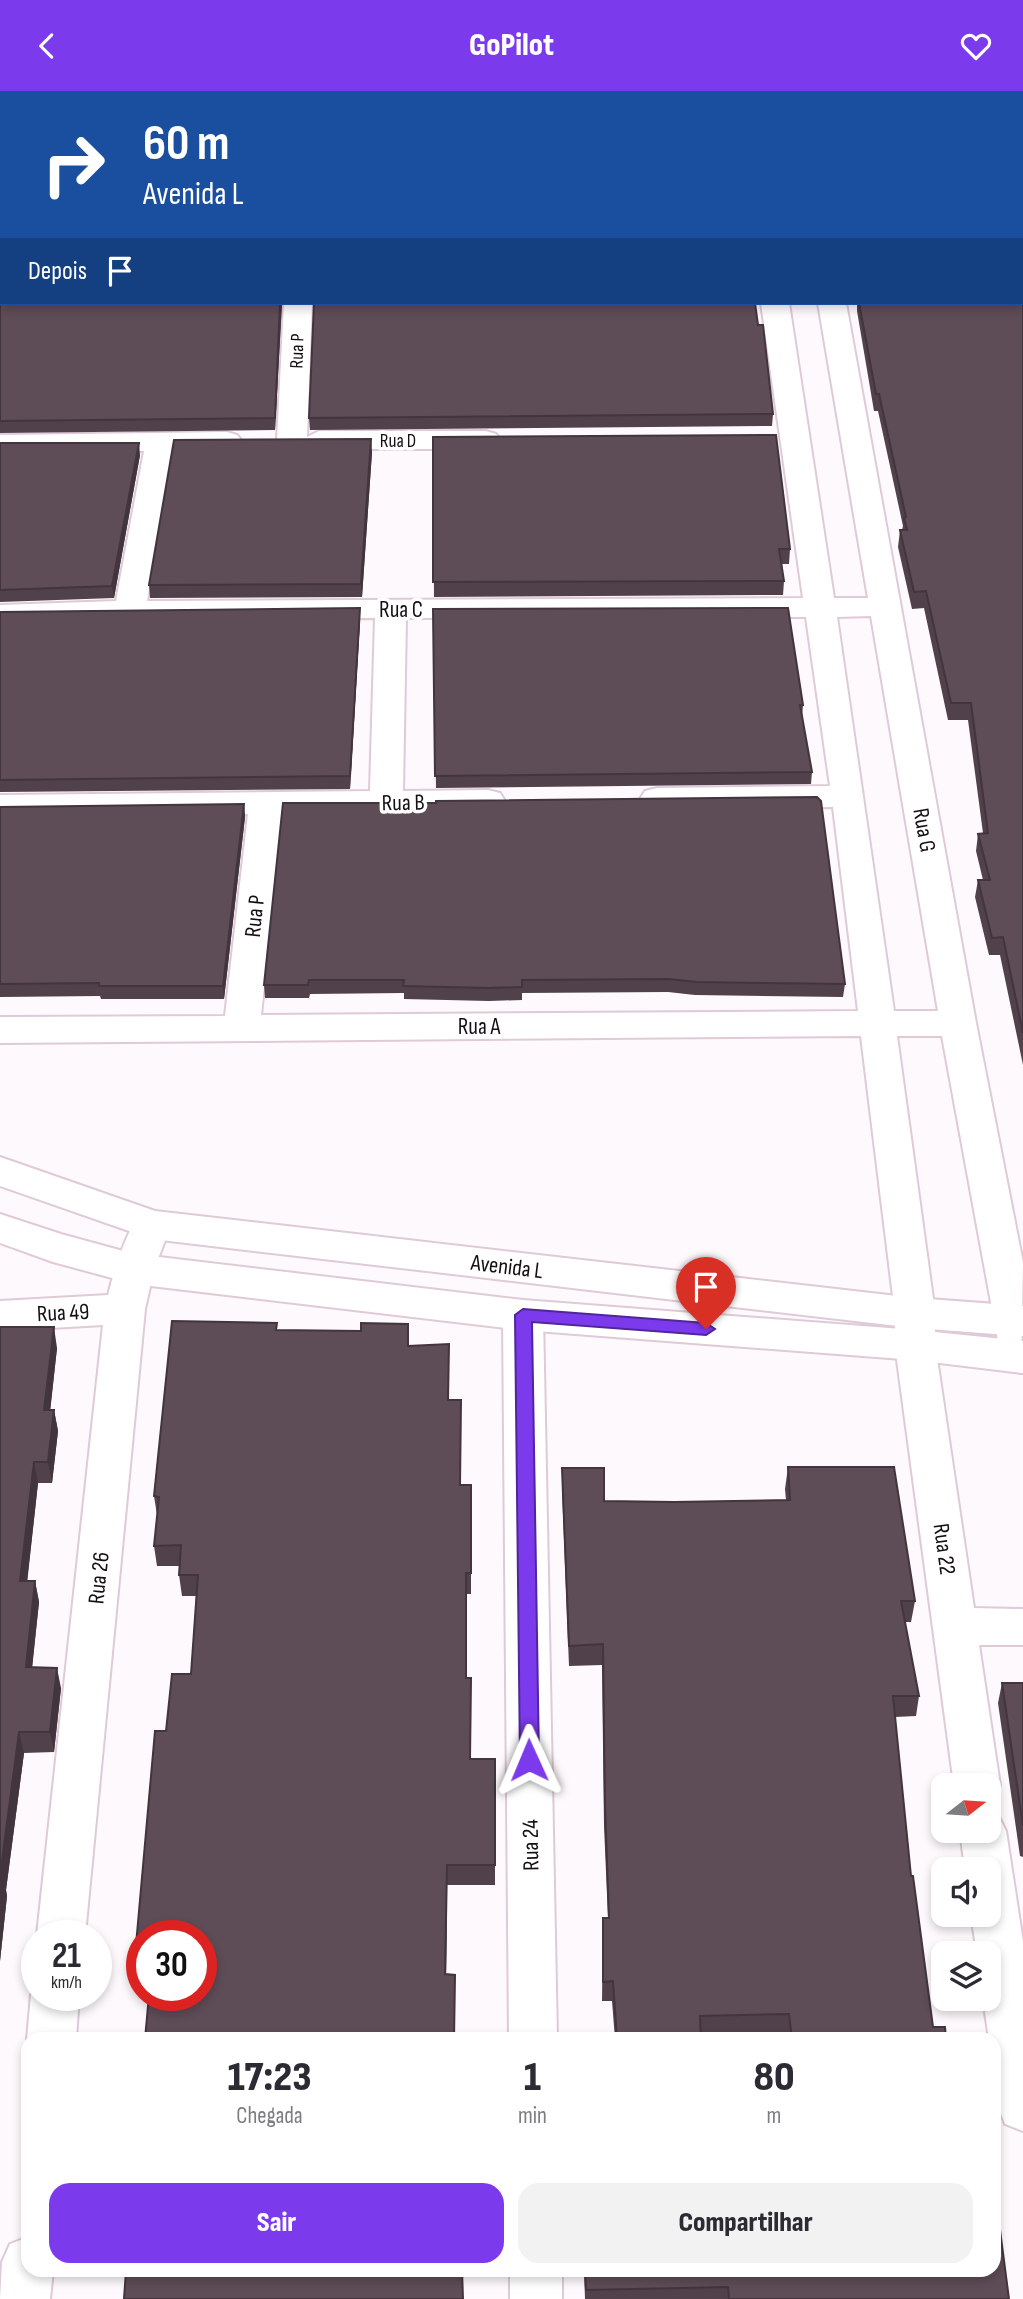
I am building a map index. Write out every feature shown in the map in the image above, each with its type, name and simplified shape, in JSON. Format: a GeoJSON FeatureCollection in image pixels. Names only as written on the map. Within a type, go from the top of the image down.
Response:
{"type":"FeatureCollection","features":[{"type":"Feature","properties":{"kind":"street","name":"Rua P"},"geometry":{"type":"LineString","coordinates":[[270,441],[298,305]]}},
{"type":"Feature","properties":{"kind":"street"},"geometry":{"type":"LineString","coordinates":[[775,305],[783,438],[819,607],[848,796],[915,1329]]}},
{"type":"Feature","properties":{"kind":"street","name":"Rua G"},"geometry":{"type":"LineString","coordinates":[[832,305],[958,1023],[1020,1339]]}},
{"type":"Feature","properties":{"kind":"street","name":"Rua D"},"geometry":{"type":"LineString","coordinates":[[0,443],[510,439]]}},
{"type":"Feature","properties":{"kind":"street"},"geometry":{"type":"LineString","coordinates":[[130,610],[160,441]]}},
{"type":"Feature","properties":{"kind":"street","name":"Rua C"},"geometry":{"type":"LineString","coordinates":[[0,614],[130,610],[887,607]]}},
{"type":"Feature","properties":{"kind":"street"},"geometry":{"type":"LineString","coordinates":[[386,803],[391,609]]}},
{"type":"Feature","properties":{"kind":"street"},"geometry":{"type":"LineString","coordinates":[[631,799],[848,796]]}},
{"type":"Feature","properties":{"kind":"street","name":"Rua B"},"geometry":{"type":"LineString","coordinates":[[0,806],[522,801]]}},
{"type":"Feature","properties":{"kind":"street","name":"Rua P"},"geometry":{"type":"LineString","coordinates":[[242,1028],[266,804]]}},
{"type":"Feature","properties":{"kind":"street","name":"Rua A"},"geometry":{"type":"LineString","coordinates":[[0,1030],[958,1023]]}},
{"type":"Feature","properties":{"kind":"street","name":"Avenida L"},"geometry":{"type":"LineString","coordinates":[[0,1171],[152,1225],[915,1329],[1020,1339]]}},
{"type":"Feature","properties":{"kind":"street","name":"Rua 26"},"geometry":{"type":"LineString","coordinates":[[63,1920],[129,1289],[152,1225]]}},
{"type":"Feature","properties":{"kind":"street","name":"Avenida L"},"geometry":{"type":"LineString","coordinates":[[0,1228],[53,1247],[129,1289],[523,1315],[915,1329]]}},
{"type":"Feature","properties":{"kind":"street","name":"Rua 49"},"geometry":{"type":"LineString","coordinates":[[0,1316],[129,1289]]}},
{"type":"Feature","properties":{"kind":"street","name":"Rua 24"},"geometry":{"type":"LineString","coordinates":[[523,1315],[533,2032]]}},
{"type":"Feature","properties":{"kind":"street","name":"Rua 22"},"geometry":{"type":"LineString","coordinates":[[915,1329],[975,1773]]}},
{"type":"Feature","properties":{"kind":"street"},"geometry":{"type":"LineString","coordinates":[[956,1626],[1023,1627]]}},
{"type":"Feature","properties":{"kind":"street"},"geometry":{"type":"LineString","coordinates":[[999,1927],[1014,2001],[1023,2107]]}},
{"type":"Feature","properties":{"kind":"street"},"geometry":{"type":"LineString","coordinates":[[52,2032],[54,2011]]}},
{"type":"Feature","properties":{"kind":"street"},"geometry":{"type":"LineString","coordinates":[[24,2299],[26,2277]]}},
{"type":"Feature","properties":{"kind":"street"},"geometry":{"type":"LineString","coordinates":[[536,2277],[536,2299]]}},
{"type":"Feature","properties":{"kind":"building"},"geometry":{"type":"Polygon","coordinates":[[[0,305],[280,305],[275,418],[0,421],[0,305]]]}},
{"type":"Feature","properties":{"kind":"building"},"geometry":{"type":"Polygon","coordinates":[[[314,305],[755,305],[758,325],[763,325],[773,414],[309,418],[314,305]]]}},
{"type":"Feature","properties":{"kind":"building"},"geometry":{"type":"Polygon","coordinates":[[[859,305],[1023,305],[1023,1033],[1003,937],[992,938],[978,880],[990,880],[978,834],[988,833],[971,703],[951,703],[926,591],[914,592],[900,530],[907,530],[906,517],[879,394],[876,394],[859,305]]]}},
{"type":"Feature","properties":{"kind":"building"},"geometry":{"type":"Polygon","coordinates":[[[776,435],[790,549],[779,549],[784,581],[433,582],[433,437],[776,435]]]}},
{"type":"Feature","properties":{"kind":"building"},"geometry":{"type":"Polygon","coordinates":[[[371,439],[361,584],[149,585],[174,440],[371,439]]]}},
{"type":"Feature","properties":{"kind":"building"},"geometry":{"type":"Polygon","coordinates":[[[0,443],[139,443],[112,586],[0,590],[0,443]]]}},
{"type":"Feature","properties":{"kind":"building"},"geometry":{"type":"Polygon","coordinates":[[[360,608],[350,776],[0,780],[0,612],[360,608]]]}},
{"type":"Feature","properties":{"kind":"building"},"geometry":{"type":"Polygon","coordinates":[[[788,608],[803,705],[800,705],[812,772],[435,776],[433,609],[788,608]]]}},
{"type":"Feature","properties":{"kind":"building"},"geometry":{"type":"Polygon","coordinates":[[[817,797],[821,801],[845,984],[696,982],[669,979],[522,980],[522,987],[489,988],[403,986],[404,980],[309,980],[308,985],[264,985],[283,803],[817,797]]]}},
{"type":"Feature","properties":{"kind":"building"},"geometry":{"type":"Polygon","coordinates":[[[244,804],[223,986],[0,984],[0,807],[244,804]]]}},
{"type":"Feature","properties":{"kind":"building"},"geometry":{"type":"Polygon","coordinates":[[[172,1321],[277,1323],[276,1330],[361,1331],[361,1323],[408,1324],[408,1346],[449,1344],[448,1400],[461,1400],[460,1485],[471,1485],[471,1573],[466,1573],[466,1678],[471,1678],[470,1759],[495,1759],[495,1865],[447,1865],[445,1974],[455,1975],[454,2032],[146,2032],[148,2011],[217,2011],[217,1920],[138,1920],[155,1731],[166,1731],[172,1674],[191,1674],[198,1575],[179,1575],[181,1545],[154,1546],[159,1497],[154,1496],[172,1321]]]}},
{"type":"Feature","properties":{"kind":"building"},"geometry":{"type":"Polygon","coordinates":[[[0,1327],[54,1327],[44,1410],[54,1410],[48,1462],[34,1462],[20,1581],[35,1581],[26,1667],[57,1668],[50,1732],[19,1732],[0,1876],[0,1327]]]}},
{"type":"Feature","properties":{"kind":"building"},"geometry":{"type":"Polygon","coordinates":[[[788,1467],[894,1467],[915,1601],[901,1601],[919,1696],[893,1696],[911,1876],[933,2027],[945,2027],[945,2032],[791,2032],[789,2014],[700,2016],[701,2032],[617,2032],[613,1981],[603,1982],[603,1918],[609,1918],[603,1644],[569,1646],[562,1468],[604,1468],[604,1501],[790,1500],[788,1467]]]}},
{"type":"Feature","properties":{"kind":"building"},"geometry":{"type":"Polygon","coordinates":[[[1002,1683],[1023,1683],[1023,1826],[1002,1683]]]}},
{"type":"Feature","properties":{"kind":"building"},"geometry":{"type":"Polygon","coordinates":[[[1001,2238],[1009,2299],[729,2299],[728,2287],[586,2290],[585,2277],[1001,2277],[1001,2238]]]}},
{"type":"Feature","properties":{"kind":"building"},"geometry":{"type":"Polygon","coordinates":[[[126,2277],[462,2277],[463,2299],[124,2299],[126,2277]]]}},
{"type":"Feature","properties":{"kind":"route"},"geometry":{"type":"LineString","coordinates":[[529,1760],[523,1315],[706,1329]]}}]}
